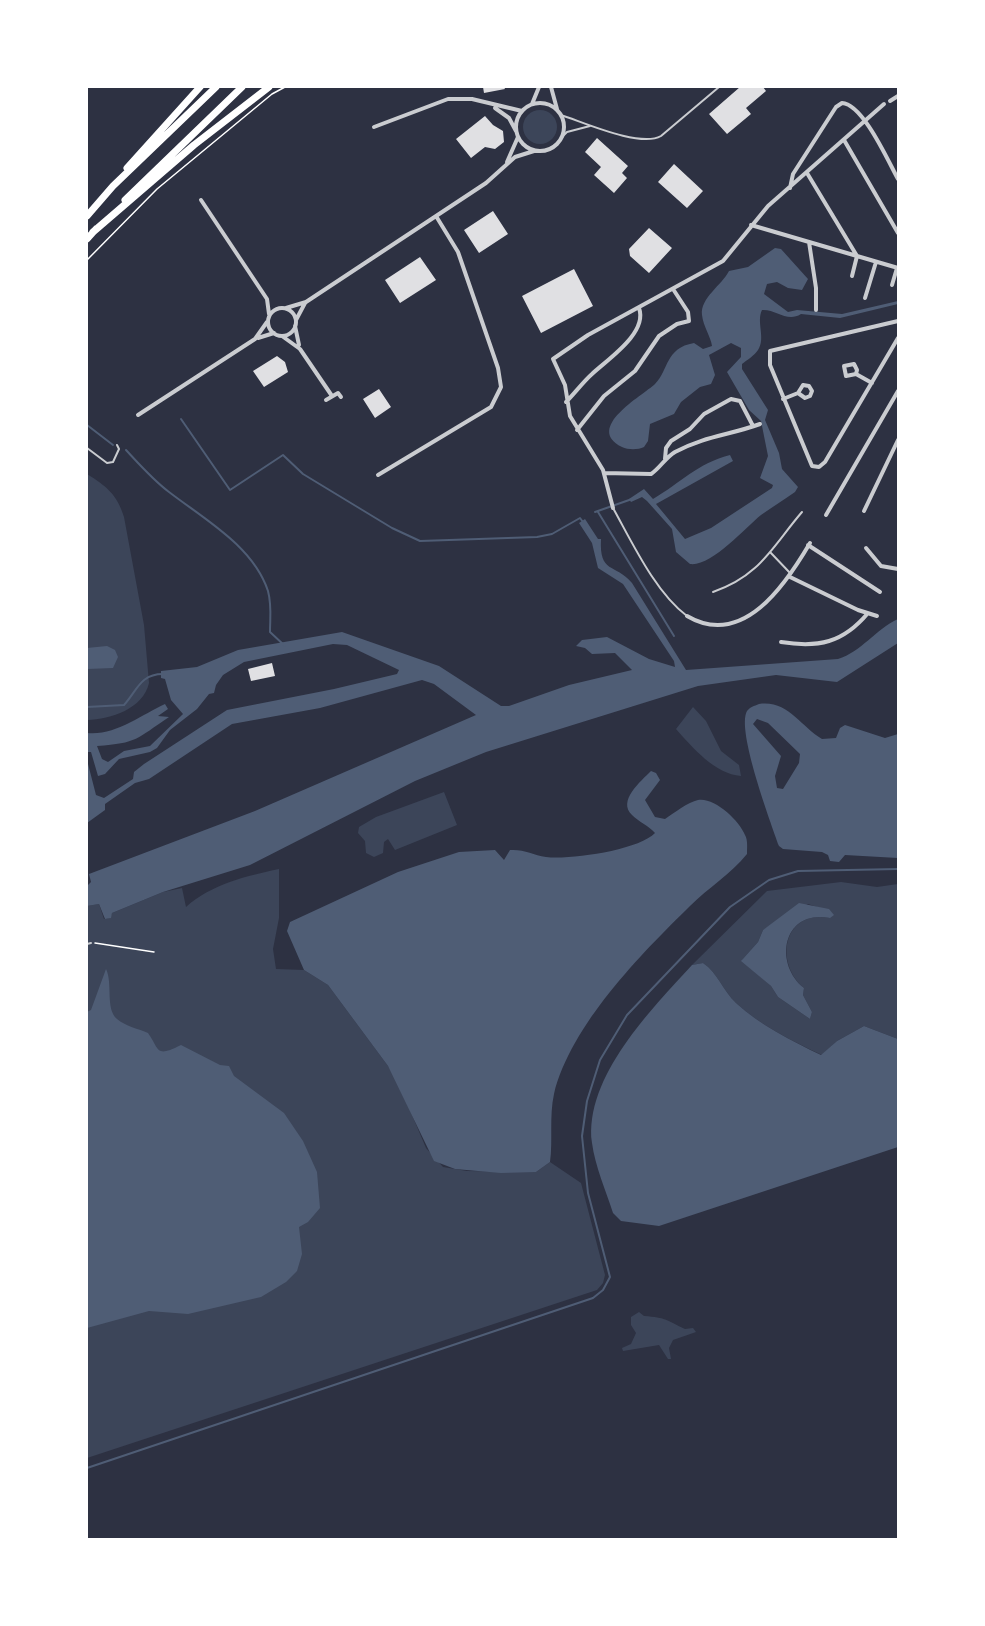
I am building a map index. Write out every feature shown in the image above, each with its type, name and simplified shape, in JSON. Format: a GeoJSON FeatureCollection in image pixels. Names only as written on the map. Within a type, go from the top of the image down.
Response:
{"type":"FeatureCollection","features":[{"type":"Feature","properties":{"kind":"highway"},"geometry":{"type":"LineString","coordinates":[[87,216],[131,163],[200,87]]}},
{"type":"Feature","properties":{"kind":"highway"},"geometry":{"type":"LineString","coordinates":[[113,186],[216,87]]}},
{"type":"Feature","properties":{"kind":"highway"},"geometry":{"type":"LineString","coordinates":[[87,239],[242,87]]}},
{"type":"Feature","properties":{"kind":"highway"},"geometry":{"type":"LineString","coordinates":[[93,232],[202,138],[269,87]]}},
{"type":"Feature","properties":{"kind":"street"},"geometry":{"type":"LineString","coordinates":[[532,105],[539,87]]}},
{"type":"Feature","properties":{"kind":"street"},"geometry":{"type":"LineString","coordinates":[[269,314],[306,303],[486,183],[514,158],[534,151],[548,150],[561,138],[564,126],[550,87]]}},
{"type":"Feature","properties":{"kind":"street"},"geometry":{"type":"LineString","coordinates":[[890,101],[898,96]]}},
{"type":"Feature","properties":{"kind":"street"},"geometry":{"type":"LineString","coordinates":[[374,127],[448,99],[472,99],[493,106],[522,111]]}},
{"type":"Feature","properties":{"kind":"street"},"geometry":{"type":"LineString","coordinates":[[790,188],[793,174],[839,104],[846,102],[865,121],[898,179]]}},
{"type":"Feature","properties":{"kind":"street"},"geometry":{"type":"LineString","coordinates":[[516,132],[516,124],[522,111],[532,105],[543,104],[559,113]]}},
{"type":"Feature","properties":{"kind":"street"},"geometry":{"type":"LineString","coordinates":[[613,508],[604,473],[577,430],[566,402],[565,384],[553,359],[588,335],[723,261],[751,225],[884,104]]}},
{"type":"Feature","properties":{"kind":"street"},"geometry":{"type":"LineString","coordinates":[[493,106],[508,118],[522,144],[534,151]]}},
{"type":"Feature","properties":{"kind":"street"},"geometry":{"type":"LineString","coordinates":[[506,165],[518,137]]}},
{"type":"Feature","properties":{"kind":"street"},"geometry":{"type":"LineString","coordinates":[[843,140],[898,233]]}},
{"type":"Feature","properties":{"kind":"street"},"geometry":{"type":"LineString","coordinates":[[807,173],[856,256],[852,276]]}},
{"type":"Feature","properties":{"kind":"street"},"geometry":{"type":"LineString","coordinates":[[201,200],[267,299],[269,314],[267,322],[255,339]]}},
{"type":"Feature","properties":{"kind":"street"},"geometry":{"type":"LineString","coordinates":[[378,475],[491,407],[501,387],[498,368],[458,252],[436,216]]}},
{"type":"Feature","properties":{"kind":"street"},"geometry":{"type":"LineString","coordinates":[[751,225],[897,268],[892,285]]}},
{"type":"Feature","properties":{"kind":"street"},"geometry":{"type":"LineString","coordinates":[[808,242],[816,288],[816,310]]}},
{"type":"Feature","properties":{"kind":"street"},"geometry":{"type":"LineString","coordinates":[[865,298],[876,262]]}},
{"type":"Feature","properties":{"kind":"street"},"geometry":{"type":"LineString","coordinates":[[577,430],[603,396],[635,371],[659,336],[673,326],[688,321],[688,312],[673,289]]}},
{"type":"Feature","properties":{"kind":"street"},"geometry":{"type":"LineString","coordinates":[[267,299],[292,312],[300,349]]}},
{"type":"Feature","properties":{"kind":"street"},"geometry":{"type":"LineString","coordinates":[[282,336],[291,332],[306,303]]}},
{"type":"Feature","properties":{"kind":"street"},"geometry":{"type":"LineString","coordinates":[[566,402],[591,375],[620,352],[640,320],[639,308]]}},
{"type":"Feature","properties":{"kind":"street"},"geometry":{"type":"LineString","coordinates":[[898,321],[773,349],[768,358],[808,463],[819,466],[825,462],[898,338]]}},
{"type":"Feature","properties":{"kind":"street"},"geometry":{"type":"LineString","coordinates":[[267,322],[274,333],[300,349],[332,396]]}},
{"type":"Feature","properties":{"kind":"street"},"geometry":{"type":"LineString","coordinates":[[138,415],[255,339],[274,333]]}},
{"type":"Feature","properties":{"kind":"street"},"geometry":{"type":"LineString","coordinates":[[856,374],[872,383]]}},
{"type":"Feature","properties":{"kind":"street"},"geometry":{"type":"LineString","coordinates":[[826,515],[898,391]]}},
{"type":"Feature","properties":{"kind":"street"},"geometry":{"type":"LineString","coordinates":[[326,400],[338,393],[341,398]]}},
{"type":"Feature","properties":{"kind":"street"},"geometry":{"type":"LineString","coordinates":[[783,399],[798,393]]}},
{"type":"Feature","properties":{"kind":"street"},"geometry":{"type":"LineString","coordinates":[[664,460],[667,446],[671,441],[690,429],[704,414],[731,399],[740,401],[753,426]]}},
{"type":"Feature","properties":{"kind":"street"},"geometry":{"type":"LineString","coordinates":[[604,473],[651,474],[664,460],[675,453],[714,435],[760,424]]}},
{"type":"Feature","properties":{"kind":"street"},"geometry":{"type":"LineString","coordinates":[[864,512],[898,440]]}},
{"type":"Feature","properties":{"kind":"street"},"geometry":{"type":"LineString","coordinates":[[687,616],[714,625],[730,624],[765,604],[791,576],[809,544],[880,591]]}},
{"type":"Feature","properties":{"kind":"street"},"geometry":{"type":"LineString","coordinates":[[866,548],[881,566],[898,569]]}},
{"type":"Feature","properties":{"kind":"street"},"geometry":{"type":"LineString","coordinates":[[791,576],[877,616]]}},
{"type":"Feature","properties":{"kind":"street"},"geometry":{"type":"LineString","coordinates":[[781,642],[808,646],[824,644],[857,626],[868,613]]}},
{"type":"Feature","properties":{"kind":"lane"},"geometry":{"type":"LineString","coordinates":[[559,113],[590,126],[653,140],[661,136],[719,87]]}},
{"type":"Feature","properties":{"kind":"lane"},"geometry":{"type":"LineString","coordinates":[[561,138],[567,132],[590,126]]}},
{"type":"Feature","properties":{"kind":"lane"},"geometry":{"type":"LineString","coordinates":[[87,448],[107,463],[113,462],[119,449],[117,445]]}},
{"type":"Feature","properties":{"kind":"lane"},"geometry":{"type":"LineString","coordinates":[[613,508],[664,591],[675,606],[687,616]]}},
{"type":"Feature","properties":{"kind":"lane"},"geometry":{"type":"LineString","coordinates":[[713,591],[747,577],[802,512]]}},
{"type":"Feature","properties":{"kind":"lane"},"geometry":{"type":"LineString","coordinates":[[770,552],[791,576]]}},
{"type":"Feature","properties":{"kind":"lane"},"geometry":{"type":"LineString","coordinates":[[87,944],[91,943]]}},
{"type":"Feature","properties":{"kind":"path"},"geometry":{"type":"LineString","coordinates":[[87,260],[157,189],[272,94],[285,87]]}},
{"type":"Feature","properties":{"kind":"path"},"geometry":{"type":"LineString","coordinates":[[91,943],[154,952]]}},
{"type":"Feature","properties":{"kind":"shaded area"},"geometry":{"type":"Polygon","coordinates":[[[540,110],[552,115],[557,127],[552,139],[540,144],[528,139],[523,127],[528,115],[540,110]]]}},
{"type":"Feature","properties":{"kind":"shaded area"},"geometry":{"type":"Polygon","coordinates":[[[775,248],[781,249],[808,279],[802,290],[788,288],[777,282],[767,284],[764,294],[788,312],[797,310],[842,314],[898,301],[898,304],[840,318],[801,314],[791,317],[762,310],[760,345],[755,354],[742,364],[742,369],[768,410],[765,420],[779,453],[782,469],[798,487],[795,492],[761,515],[717,553],[708,559],[690,564],[676,552],[672,529],[647,501],[642,497],[631,502],[629,499],[644,489],[653,499],[698,468],[730,455],[733,461],[656,504],[685,539],[711,528],[772,488],[773,485],[760,478],[768,456],[761,421],[749,410],[727,372],[741,357],[741,348],[731,343],[709,355],[715,375],[711,384],[700,387],[681,402],[674,414],[650,424],[648,441],[644,447],[627,449],[622,447],[612,439],[609,431],[619,413],[660,378],[673,354],[694,343],[703,349],[712,346],[702,315],[704,303],[729,271],[748,267],[775,248]]]}},
{"type":"Feature","properties":{"kind":"shaded area"},"geometry":{"type":"Polygon","coordinates":[[[87,474],[110,491],[118,502],[124,517],[144,625],[149,683],[140,700],[125,711],[116,715],[87,720],[87,474]]]}},
{"type":"Feature","properties":{"kind":"shaded area"},"geometry":{"type":"Polygon","coordinates":[[[585,519],[598,539],[601,539],[601,550],[605,563],[632,583],[686,670],[838,659],[854,651],[898,619],[898,643],[837,682],[776,675],[698,686],[486,752],[415,781],[250,865],[163,892],[112,913],[111,918],[105,919],[99,904],[87,906],[87,886],[91,882],[89,874],[255,811],[476,715],[434,684],[422,680],[320,708],[232,724],[149,779],[135,783],[105,804],[105,810],[87,823],[87,760],[96,795],[104,798],[133,779],[134,772],[144,764],[227,710],[334,689],[397,674],[399,670],[347,645],[333,644],[244,662],[223,675],[214,693],[209,694],[197,709],[170,730],[157,748],[150,752],[119,759],[105,774],[98,776],[91,752],[87,752],[87,733],[118,728],[165,704],[168,709],[158,716],[169,717],[143,735],[121,743],[97,746],[102,759],[108,762],[124,751],[150,746],[183,714],[171,700],[165,679],[161,678],[161,671],[197,667],[238,650],[342,632],[439,666],[501,706],[509,706],[569,685],[632,670],[615,653],[592,654],[585,648],[576,646],[582,640],[607,637],[649,659],[675,667],[674,661],[623,584],[598,568],[592,543],[579,523],[585,519]]]}},
{"type":"Feature","properties":{"kind":"shaded area"},"geometry":{"type":"Polygon","coordinates":[[[107,646],[115,650],[118,657],[113,668],[87,669],[87,648],[107,646]]]}},
{"type":"Feature","properties":{"kind":"shaded area"},"geometry":{"type":"Polygon","coordinates":[[[759,704],[778,706],[786,710],[822,739],[836,738],[840,728],[845,725],[885,738],[898,734],[898,858],[845,855],[839,862],[830,861],[828,855],[822,852],[783,849],[779,846],[762,798],[746,737],[747,711],[759,704]],[[757,719],[753,724],[781,756],[775,776],[777,788],[783,789],[799,763],[800,754],[768,723],[757,719]]]}},
{"type":"Feature","properties":{"kind":"shaded area"},"geometry":{"type":"Polygon","coordinates":[[[693,707],[706,721],[721,751],[739,765],[741,776],[713,765],[697,752],[676,729],[693,707]]]}},
{"type":"Feature","properties":{"kind":"shaded area"},"geometry":{"type":"Polygon","coordinates":[[[651,771],[656,773],[660,780],[645,800],[655,817],[665,819],[694,801],[711,802],[732,817],[742,829],[747,839],[747,854],[650,946],[610,992],[575,1042],[554,1094],[550,1162],[536,1172],[501,1173],[455,1169],[434,1161],[388,1066],[328,985],[304,970],[287,931],[290,922],[398,872],[459,852],[495,850],[504,860],[510,850],[515,850],[557,858],[620,849],[647,839],[655,833],[632,815],[627,804],[632,792],[651,771]]]}},
{"type":"Feature","properties":{"kind":"shaded area"},"geometry":{"type":"Polygon","coordinates":[[[444,792],[457,825],[395,850],[388,839],[384,842],[383,853],[374,857],[366,853],[365,841],[358,833],[359,827],[376,817],[444,792]]]}},
{"type":"Feature","properties":{"kind":"shaded area"},"geometry":{"type":"Polygon","coordinates":[[[279,869],[279,918],[273,949],[276,969],[304,970],[328,985],[388,1066],[398,1082],[426,1148],[443,1167],[467,1171],[536,1172],[550,1162],[581,1183],[605,1275],[603,1283],[597,1290],[87,1458],[87,906],[99,904],[104,919],[110,918],[112,913],[163,892],[182,888],[186,907],[218,887],[242,878],[279,869]]]}},
{"type":"Feature","properties":{"kind":"shaded area"},"geometry":{"type":"Polygon","coordinates":[[[841,882],[877,887],[898,884],[898,1039],[864,1026],[837,1041],[822,1055],[777,1032],[745,1011],[731,998],[713,972],[703,963],[692,965],[767,891],[841,882]],[[808,904],[763,930],[758,942],[742,960],[771,986],[778,997],[810,1019],[812,1012],[803,995],[804,988],[789,965],[788,940],[793,930],[802,922],[814,917],[830,918],[826,910],[808,904]]]}},
{"type":"Feature","properties":{"kind":"shaded area"},"geometry":{"type":"Polygon","coordinates":[[[799,903],[829,909],[834,915],[830,918],[814,917],[802,922],[793,930],[788,940],[786,952],[788,965],[794,977],[804,988],[803,995],[812,1012],[810,1019],[778,997],[771,986],[741,961],[758,942],[763,930],[799,903]]]}},
{"type":"Feature","properties":{"kind":"shaded area"},"geometry":{"type":"Polygon","coordinates":[[[703,963],[713,972],[731,998],[745,1011],[777,1032],[821,1055],[837,1041],[864,1026],[898,1039],[898,1147],[659,1226],[621,1221],[613,1213],[593,1152],[592,1118],[599,1094],[610,1069],[641,1023],[692,965],[703,963]]]}},
{"type":"Feature","properties":{"kind":"shaded area"},"geometry":{"type":"Polygon","coordinates":[[[106,969],[111,1009],[117,1019],[148,1033],[159,1050],[167,1051],[181,1045],[220,1065],[229,1066],[234,1076],[284,1113],[303,1141],[317,1172],[320,1208],[308,1222],[299,1227],[302,1254],[297,1271],[286,1282],[261,1297],[188,1314],[149,1311],[87,1328],[87,1012],[91,1010],[106,969]]]}},
{"type":"Feature","properties":{"kind":"shaded area"},"geometry":{"type":"Polygon","coordinates":[[[639,1312],[644,1316],[657,1317],[685,1329],[693,1328],[696,1332],[673,1340],[669,1348],[671,1359],[668,1359],[659,1345],[623,1351],[622,1348],[631,1344],[636,1333],[631,1325],[631,1317],[639,1312]]]}},
{"type":"Feature","properties":{"kind":"building"},"geometry":{"type":"Polygon","coordinates":[[[483,87],[504,87],[505,89],[484,93],[483,87]]]}},
{"type":"Feature","properties":{"kind":"building"},"geometry":{"type":"Polygon","coordinates":[[[740,87],[763,87],[766,91],[746,108],[751,114],[727,134],[709,114],[740,87]]]}},
{"type":"Feature","properties":{"kind":"building"},"geometry":{"type":"Polygon","coordinates":[[[485,116],[503,131],[504,142],[495,149],[485,147],[471,158],[456,139],[485,116]]]}},
{"type":"Feature","properties":{"kind":"building"},"geometry":{"type":"Polygon","coordinates":[[[597,138],[628,166],[622,173],[627,178],[614,193],[594,175],[601,167],[585,152],[597,138]]]}},
{"type":"Feature","properties":{"kind":"building"},"geometry":{"type":"Polygon","coordinates":[[[674,164],[703,191],[687,208],[658,182],[674,164]]]}},
{"type":"Feature","properties":{"kind":"building"},"geometry":{"type":"Polygon","coordinates":[[[493,211],[508,234],[479,253],[464,230],[493,211]]]}},
{"type":"Feature","properties":{"kind":"building"},"geometry":{"type":"Polygon","coordinates":[[[649,228],[672,248],[649,273],[630,256],[629,249],[649,228]]]}},
{"type":"Feature","properties":{"kind":"building"},"geometry":{"type":"Polygon","coordinates":[[[420,257],[436,280],[400,303],[385,280],[420,257]]]}},
{"type":"Feature","properties":{"kind":"building"},"geometry":{"type":"Polygon","coordinates":[[[574,269],[593,306],[541,333],[522,296],[574,269]]]}},
{"type":"Feature","properties":{"kind":"building"},"geometry":{"type":"Polygon","coordinates":[[[277,356],[285,362],[288,372],[264,387],[253,371],[277,356]]]}},
{"type":"Feature","properties":{"kind":"building"},"geometry":{"type":"Polygon","coordinates":[[[379,389],[391,407],[375,418],[363,399],[379,389]]]}},
{"type":"Feature","properties":{"kind":"building"},"geometry":{"type":"Polygon","coordinates":[[[272,663],[275,676],[251,681],[248,669],[272,663]]]}},
{"type":"Feature","properties":{"kind":"waterway"},"geometry":{"type":"LineString","coordinates":[[181,419],[230,490],[283,455],[303,474],[392,528],[420,541],[537,537],[552,534],[580,518],[583,522]]}},
{"type":"Feature","properties":{"kind":"waterway"},"geometry":{"type":"LineString","coordinates":[[87,425],[113,445]]}},
{"type":"Feature","properties":{"kind":"waterway"},"geometry":{"type":"LineString","coordinates":[[126,450],[157,482],[212,523],[251,560],[268,591],[270,632],[285,646]]}},
{"type":"Feature","properties":{"kind":"waterway"},"geometry":{"type":"LineString","coordinates":[[595,512],[632,499]]}},
{"type":"Feature","properties":{"kind":"waterway"},"geometry":{"type":"LineString","coordinates":[[598,512],[674,636]]}},
{"type":"Feature","properties":{"kind":"waterway"},"geometry":{"type":"LineString","coordinates":[[87,707],[124,705],[144,680],[163,674]]}},
{"type":"Feature","properties":{"kind":"waterway"},"geometry":{"type":"LineString","coordinates":[[87,1468],[593,1298],[603,1290],[610,1277],[588,1193],[582,1136],[587,1101],[600,1060],[627,1015],[730,907],[769,880],[798,871],[898,869]]}}]}
